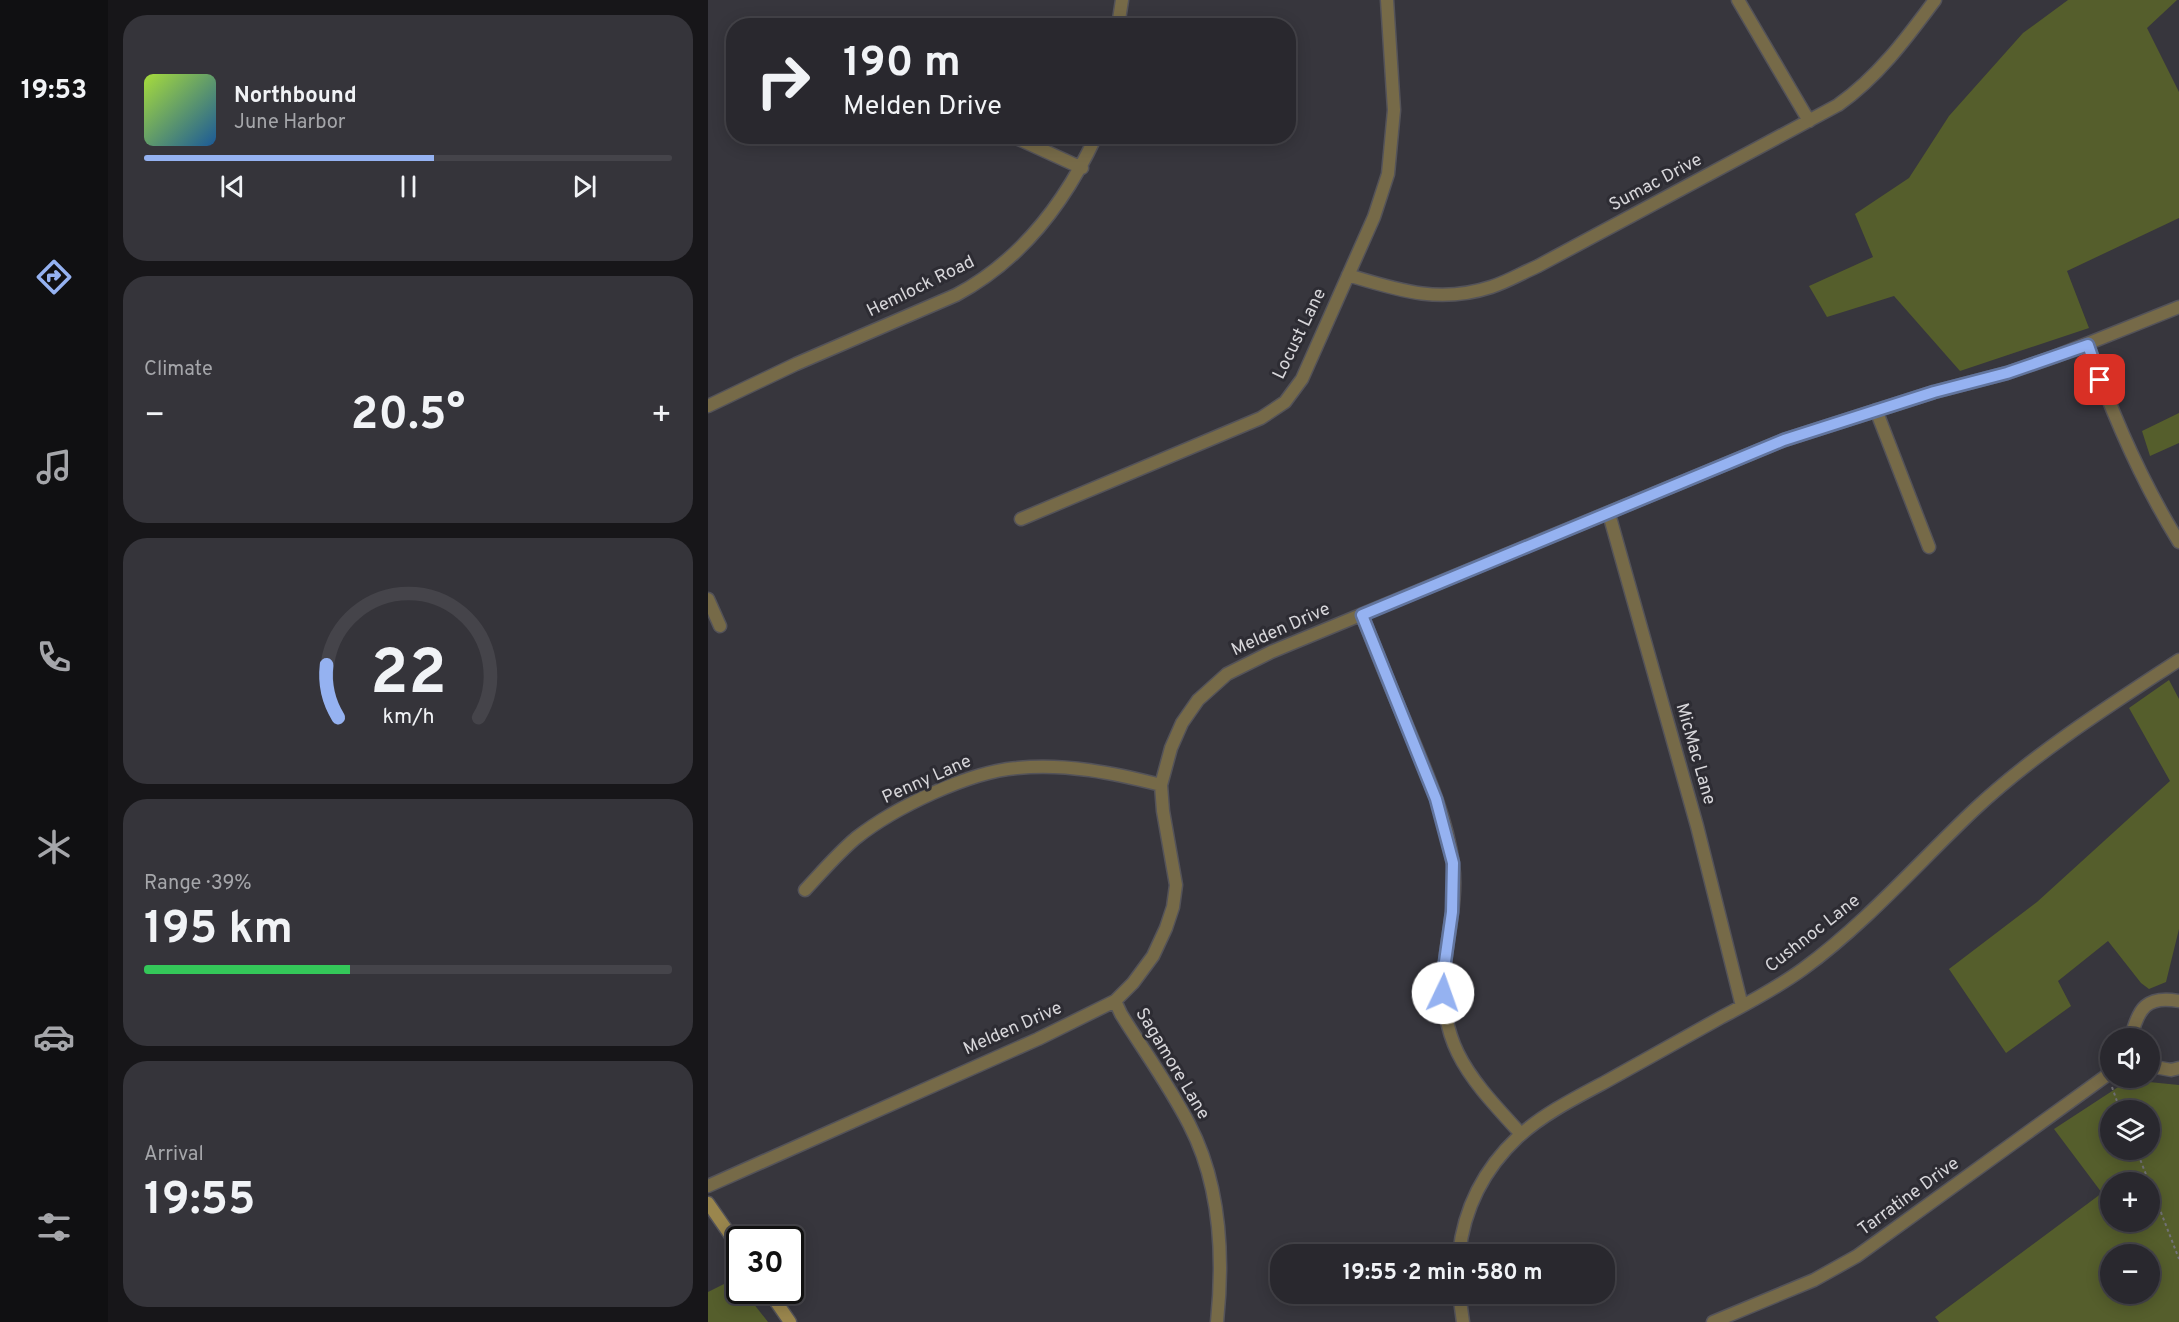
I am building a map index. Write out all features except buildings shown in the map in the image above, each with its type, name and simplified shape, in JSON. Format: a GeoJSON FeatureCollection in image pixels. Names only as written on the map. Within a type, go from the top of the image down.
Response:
{"type":"FeatureCollection","features":[{"type":"Feature","properties":{"kind":"street"},"geometry":{"type":"LineString","coordinates":[[1119,18],[1122,0]]}},
{"type":"Feature","properties":{"kind":"street","name":"Locust Lane"},"geometry":{"type":"LineString","coordinates":[[1021,519],[1261,418],[1285,402],[1302,379],[1374,217],[1391,158],[1394,110],[1387,0]]}},
{"type":"Feature","properties":{"kind":"street"},"geometry":{"type":"LineString","coordinates":[[1738,0],[1809,121]]}},
{"type":"Feature","properties":{"kind":"street","name":"Sumac Drive"},"geometry":{"type":"LineString","coordinates":[[1348,275],[1417,294],[1443,296],[1492,287],[1538,266],[1809,121],[1860,90],[1880,71],[1935,0]]}},
{"type":"Feature","properties":{"kind":"street"},"geometry":{"type":"LineString","coordinates":[[1030,144],[1082,168]]}},
{"type":"Feature","properties":{"kind":"street","name":"Hemlock Road"},"geometry":{"type":"LineString","coordinates":[[708,406],[796,364],[979,283],[1000,267],[1057,208],[1082,168],[1092,144]]}},
{"type":"Feature","properties":{"kind":"street","name":"Melden Drive"},"geometry":{"type":"LineString","coordinates":[[708,1186],[1038,1039],[1115,1001],[1134,983],[1153,956],[1173,907],[1176,885],[1163,811],[1161,785],[1171,748],[1182,723],[1207,691],[1227,674],[1249,662],[1784,440],[1934,392],[2007,373],[2088,345],[2179,307]]}},
{"type":"Feature","properties":{"kind":"street"},"geometry":{"type":"LineString","coordinates":[[2088,345],[2124,441],[2179,542]]}},
{"type":"Feature","properties":{"kind":"street"},"geometry":{"type":"LineString","coordinates":[[1876,410],[1929,547]]}},
{"type":"Feature","properties":{"kind":"street","name":"MicMac Lane"},"geometry":{"type":"LineString","coordinates":[[1609,514],[1696,826],[1742,1006]]}},
{"type":"Feature","properties":{"kind":"street"},"geometry":{"type":"LineString","coordinates":[[708,599],[720,626]]}},
{"type":"Feature","properties":{"kind":"street"},"geometry":{"type":"LineString","coordinates":[[1362,615],[1436,799],[1453,863],[1452,912],[1443,976],[1444,1011],[1448,1028],[1461,1060],[1480,1087],[1521,1134]]}},
{"type":"Feature","properties":{"kind":"street","name":"Cushnoc Lane"},"geometry":{"type":"LineString","coordinates":[[1461,1244],[1469,1211],[1481,1183],[1497,1159],[1521,1134],[1580,1096],[1742,1006],[1801,970],[1852,930],[2004,784],[2097,714],[2179,660]]}},
{"type":"Feature","properties":{"kind":"street","name":"Penny Lane"},"geometry":{"type":"LineString","coordinates":[[805,890],[838,854],[878,823],[922,799],[968,779],[992,772],[1041,767],[1092,771],[1161,785]]}},
{"type":"Feature","properties":{"kind":"street"},"geometry":{"type":"LineString","coordinates":[[2133,1028],[2142,1009],[2151,1002],[2162,998],[2179,1001]]}},
{"type":"Feature","properties":{"kind":"street","name":"Sagamore Lane"},"geometry":{"type":"LineString","coordinates":[[1115,1001],[1121,1014],[1175,1097],[1191,1126],[1203,1158],[1219,1226],[1221,1260],[1217,1322]]}},
{"type":"Feature","properties":{"kind":"street"},"geometry":{"type":"LineString","coordinates":[[2160,1068],[2171,1070],[2179,1068]]}},
{"type":"Feature","properties":{"kind":"street","name":"Tarratine Drive"},"geometry":{"type":"LineString","coordinates":[[1713,1322],[1814,1280],[1857,1256],[2100,1081]]}},
{"type":"Feature","properties":{"kind":"street"},"geometry":{"type":"LineString","coordinates":[[708,1203],[726,1229]]}},
{"type":"Feature","properties":{"kind":"street"},"geometry":{"type":"LineString","coordinates":[[778,1304],[790,1322]]}},
{"type":"Feature","properties":{"kind":"street"},"geometry":{"type":"LineString","coordinates":[[1461,1304],[1463,1322]]}},
{"type":"Feature","properties":{"kind":"path"},"geometry":{"type":"LineString","coordinates":[[2160,1211],[2179,1259]]}},
{"type":"Feature","properties":{"kind":"green space"},"geometry":{"type":"Polygon","coordinates":[[[2068,0],[2177,0],[2147,28],[2179,92],[2179,218],[2067,271],[2089,328],[1960,371],[1894,296],[1827,317],[1809,286],[1873,257],[1855,214],[1909,178],[1949,116],[2023,33],[2068,0]]]}},
{"type":"Feature","properties":{"kind":"green space"},"geometry":{"type":"Polygon","coordinates":[[[2179,413],[2179,443],[2150,456],[2142,431],[2179,413]]]}},
{"type":"Feature","properties":{"kind":"green space"},"geometry":{"type":"Polygon","coordinates":[[[2169,680],[2179,699],[2179,929],[2166,982],[2149,989],[2141,983],[2108,941],[2058,981],[2071,1006],[2006,1053],[1949,969],[2037,902],[2170,781],[2129,708],[2169,680]]]}},
{"type":"Feature","properties":{"kind":"green space"},"geometry":{"type":"Polygon","coordinates":[[[2160,1083],[2179,1085],[2179,1322],[1939,1322],[1935,1317],[2100,1194],[2100,1232],[2160,1232],[2160,1172],[2100,1172],[2100,1190],[2054,1129],[2117,1088],[2160,1088],[2160,1083]]]}},
{"type":"Feature","properties":{"kind":"green space"},"geometry":{"type":"Polygon","coordinates":[[[726,1283],[726,1304],[754,1304],[768,1322],[708,1322],[708,1292],[726,1283]]]}},
{"type":"Feature","properties":{"kind":"route"},"geometry":{"type":"LineString","coordinates":[[1443,993],[1443,976],[1452,912],[1453,863],[1436,799],[1362,615],[1808,431],[1982,378],[2007,373],[2088,345],[2100,380]]}}]}
